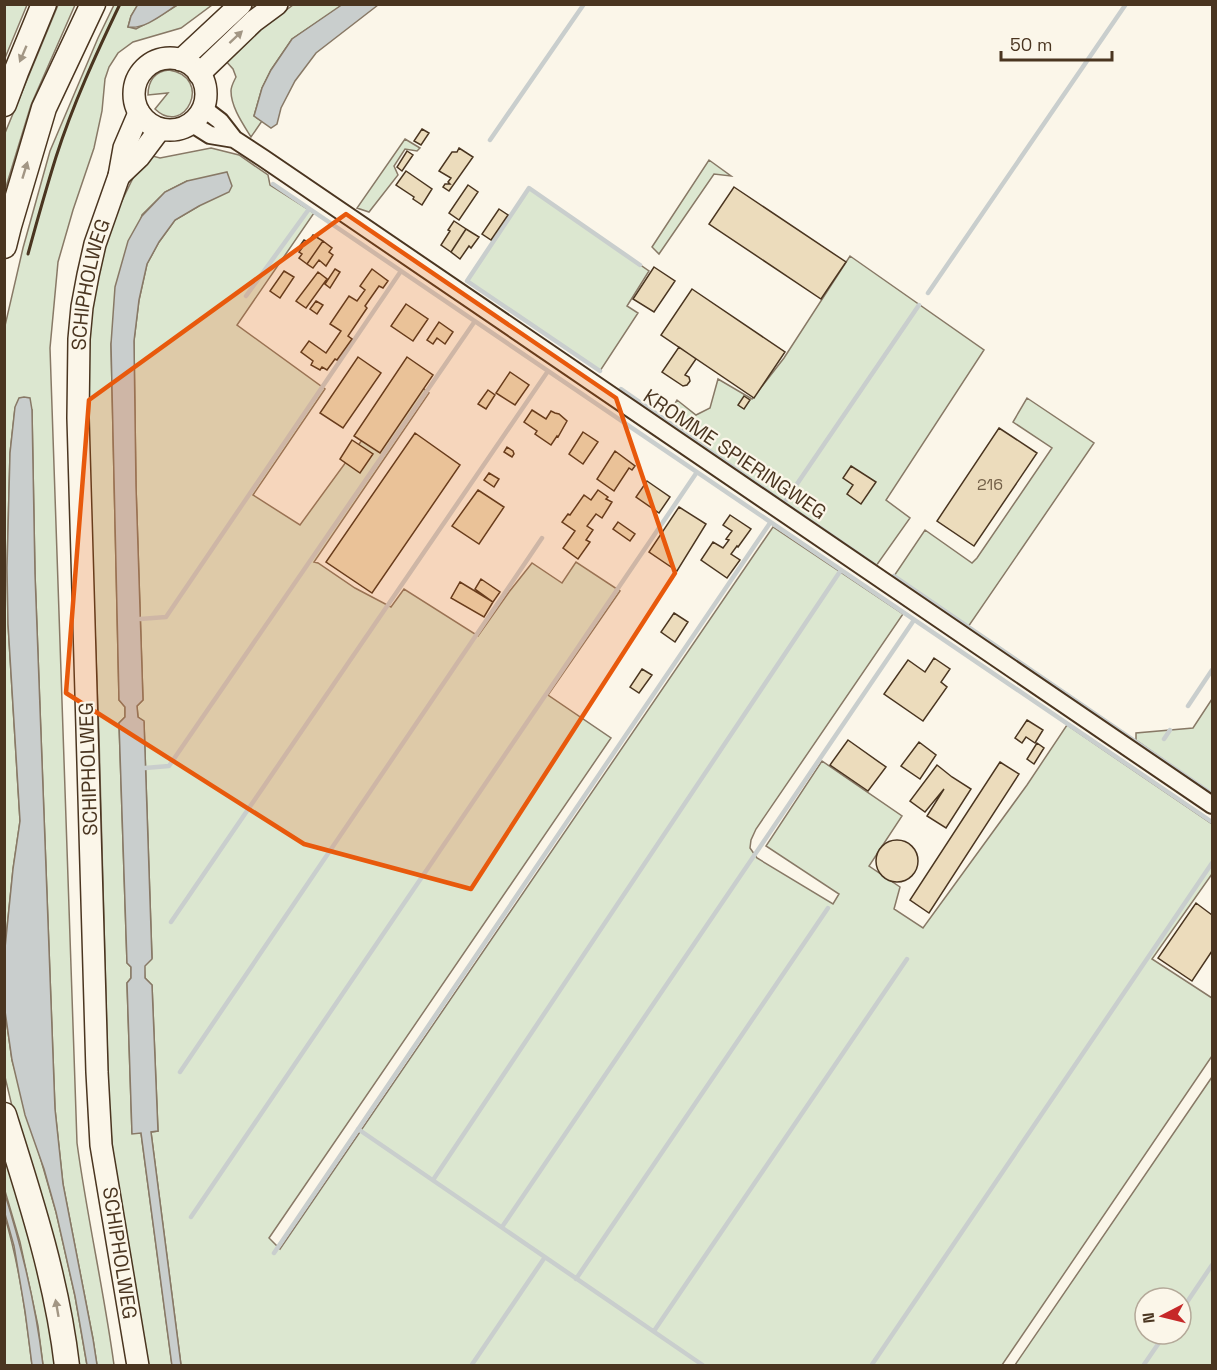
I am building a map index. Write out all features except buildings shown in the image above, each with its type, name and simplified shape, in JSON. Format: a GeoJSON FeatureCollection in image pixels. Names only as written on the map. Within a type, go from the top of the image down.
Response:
{"type":"FeatureCollection","features":[{"type":"Feature","properties":{"kind":"highway"},"geometry":{"type":"LineString","coordinates":[[4,104],[44,4]]}},
{"type":"Feature","properties":{"kind":"highway"},"geometry":{"type":"LineString","coordinates":[[4,246],[44,108],[93,4]]}},
{"type":"Feature","properties":{"kind":"highway"},"geometry":{"type":"LineString","coordinates":[[4,1115],[55,1294],[67,1365]]}},
{"type":"Feature","properties":{"kind":"main road"},"geometry":{"type":"LineString","coordinates":[[181,60],[241,4]]}},
{"type":"Feature","properties":{"kind":"main road"},"geometry":{"type":"LineString","coordinates":[[199,74],[255,21],[277,4]]}},
{"type":"Feature","properties":{"kind":"main road"},"geometry":{"type":"LineString","coordinates":[[169,58],[191,65],[199,74],[204,82],[205,100],[197,116],[182,128],[160,129],[148,123],[139,113],[134,101],[134,89],[138,77],[146,67],[157,60],[169,58]]}},
{"type":"Feature","properties":{"kind":"main road","name":"SCHIPHOLWEG"},"geometry":{"type":"LineString","coordinates":[[138,1365],[102,1145],[97,1072],[78,418],[79,339],[82,307],[95,244],[119,176],[124,148],[139,113]]}},
{"type":"Feature","properties":{"kind":"main road","name":"SCHIPHOLWEG"},"geometry":{"type":"LineString","coordinates":[[119,176],[138,158],[160,129]]}},
{"type":"Feature","properties":{"kind":"street","name":"KROMME SPIERINGWEG"},"geometry":{"type":"LineString","coordinates":[[197,116],[210,135],[234,139],[1212,805]]}},
{"type":"Feature","properties":{"kind":"highlighted area"},"geometry":{"type":"Polygon","coordinates":[[[346,214],[616,398],[675,573],[471,889],[304,844],[66,693],[89,400],[346,214]]]}},
{"type":"Feature","properties":{"kind":"green space"},"geometry":{"type":"Polygon","coordinates":[[[4,5],[27,5],[5,58],[4,5]]]}},
{"type":"Feature","properties":{"kind":"green space"},"geometry":{"type":"Polygon","coordinates":[[[58,5],[75,5],[31,105],[5,190],[5,133],[58,5]]]}},
{"type":"Feature","properties":{"kind":"green space"},"geometry":{"type":"Polygon","coordinates":[[[114,5],[138,5],[131,16],[128,27],[136,29],[177,5],[212,5],[181,28],[133,42],[118,53],[109,67],[94,148],[58,262],[50,348],[77,1143],[114,1365],[97,1365],[63,1184],[55,1109],[35,574],[32,410],[15,408],[10,453],[7,568],[8,624],[20,821],[5,948],[4,330],[23,248],[50,151],[114,5]]]}},
{"type":"Feature","properties":{"kind":"green space"},"geometry":{"type":"Polygon","coordinates":[[[293,5],[343,5],[292,39],[262,88],[254,116],[262,121],[251,137],[233,103],[231,89],[236,77],[233,69],[224,59],[293,5]]]}},
{"type":"Feature","properties":{"kind":"green space"},"geometry":{"type":"Polygon","coordinates":[[[169,70],[183,75],[190,83],[192,93],[190,103],[176,116],[166,116],[155,109],[168,93],[148,95],[149,85],[153,78],[160,72],[169,70]]]}},
{"type":"Feature","properties":{"kind":"green space"},"geometry":{"type":"Polygon","coordinates":[[[405,139],[420,148],[417,151],[405,149],[394,166],[398,175],[369,212],[357,208],[405,139]]]}},
{"type":"Feature","properties":{"kind":"green space"},"geometry":{"type":"Polygon","coordinates":[[[211,148],[239,155],[268,175],[270,185],[314,213],[237,325],[325,389],[253,495],[300,525],[408,377],[429,393],[314,562],[391,607],[404,589],[478,636],[532,563],[562,583],[576,562],[620,591],[548,695],[611,738],[269,1238],[280,1249],[773,527],[903,614],[756,829],[750,848],[757,858],[833,904],[839,894],[766,846],[822,761],[902,816],[869,866],[900,887],[894,909],[923,928],[1027,785],[1067,725],[1212,824],[1212,874],[1152,959],[1212,998],[1212,1056],[1002,1365],[181,1365],[151,1132],[158,1131],[152,985],[145,978],[144,966],[152,958],[144,722],[138,717],[137,706],[143,700],[134,341],[139,300],[147,264],[175,220],[199,206],[187,181],[165,192],[142,215],[111,344],[119,700],[125,707],[125,717],[119,723],[127,963],[131,967],[131,978],[127,983],[132,1133],[141,1133],[172,1365],[148,1365],[113,1154],[109,1110],[99,736],[86,387],[90,305],[111,223],[136,172],[149,155],[160,158],[211,148]]]}},
{"type":"Feature","properties":{"kind":"green space"},"geometry":{"type":"Polygon","coordinates":[[[709,160],[731,176],[714,174],[659,254],[652,247],[709,160]]]}},
{"type":"Feature","properties":{"kind":"green space"},"geometry":{"type":"Polygon","coordinates":[[[529,188],[649,271],[627,306],[638,313],[600,371],[467,281],[529,188]]]}},
{"type":"Feature","properties":{"kind":"green space"},"geometry":{"type":"Polygon","coordinates":[[[850,256],[984,350],[886,500],[910,518],[876,566],[683,432],[674,405],[677,400],[696,415],[710,408],[718,379],[752,399],[784,358],[850,256]]]}},
{"type":"Feature","properties":{"kind":"green space"},"geometry":{"type":"Polygon","coordinates":[[[1027,398],[1094,443],[968,627],[894,576],[925,530],[972,563],[977,558],[1052,448],[1013,422],[1027,398]]]}},
{"type":"Feature","properties":{"kind":"green space"},"geometry":{"type":"Polygon","coordinates":[[[1212,699],[1212,794],[1136,740],[1136,733],[1193,728],[1212,699]]]}},
{"type":"Feature","properties":{"kind":"green space"},"geometry":{"type":"Polygon","coordinates":[[[4,951],[5,1011],[12,1060],[56,1212],[75,1296],[87,1365],[74,1365],[5,1077],[4,951]]]}},
{"type":"Feature","properties":{"kind":"green space"},"geometry":{"type":"Polygon","coordinates":[[[1212,1077],[1212,1365],[1015,1365],[1212,1077]]]}},
{"type":"Feature","properties":{"kind":"green space"},"geometry":{"type":"Polygon","coordinates":[[[4,1149],[36,1255],[57,1365],[43,1365],[38,1326],[20,1242],[5,1191],[4,1149]]]}},
{"type":"Feature","properties":{"kind":"green space"},"geometry":{"type":"Polygon","coordinates":[[[4,1214],[14,1251],[32,1365],[5,1365],[4,1214]]]}},
{"type":"Feature","properties":{"kind":"shaded area"},"geometry":{"type":"Polygon","coordinates":[[[138,4],[177,5],[147,24],[128,27],[138,4]]]}},
{"type":"Feature","properties":{"kind":"shaded area"},"geometry":{"type":"Polygon","coordinates":[[[343,4],[378,5],[316,53],[295,81],[281,108],[277,124],[271,128],[254,116],[262,88],[271,70],[292,39],[343,4]]]}},
{"type":"Feature","properties":{"kind":"shaded area"},"geometry":{"type":"Polygon","coordinates":[[[227,172],[232,186],[229,192],[175,220],[159,242],[147,264],[139,300],[134,341],[143,700],[137,706],[138,717],[144,721],[152,959],[145,966],[145,978],[152,985],[158,1131],[151,1132],[181,1365],[172,1366],[141,1133],[132,1134],[127,983],[131,978],[131,967],[127,963],[119,723],[125,717],[125,707],[119,700],[111,344],[115,287],[128,241],[142,216],[165,192],[187,181],[227,172]]]}},
{"type":"Feature","properties":{"kind":"shaded area"},"geometry":{"type":"Polygon","coordinates":[[[19,398],[30,398],[32,410],[35,574],[55,1109],[63,1184],[97,1365],[87,1365],[75,1296],[56,1212],[25,1115],[12,1060],[5,1011],[5,948],[20,821],[8,624],[10,453],[15,407],[19,398]]]}},
{"type":"Feature","properties":{"kind":"shaded area"},"geometry":{"type":"Polygon","coordinates":[[[4,1191],[28,1277],[43,1365],[32,1365],[14,1246],[5,1214],[4,1191]]]}},
{"type":"Feature","properties":{"kind":"waterway"},"geometry":{"type":"LineString","coordinates":[[490,140],[584,4]]}},
{"type":"Feature","properties":{"kind":"waterway"},"geometry":{"type":"LineString","coordinates":[[928,293],[1126,4]]}},
{"type":"Feature","properties":{"kind":"waterway"},"geometry":{"type":"LineString","coordinates":[[273,184],[1212,822]]}},
{"type":"Feature","properties":{"kind":"waterway"},"geometry":{"type":"LineString","coordinates":[[600,371],[467,281],[529,188],[640,265]]}},
{"type":"Feature","properties":{"kind":"waterway"},"geometry":{"type":"LineString","coordinates":[[246,296],[309,209]]}},
{"type":"Feature","properties":{"kind":"waterway"},"geometry":{"type":"LineString","coordinates":[[140,619],[166,617],[401,271]]}},
{"type":"Feature","properties":{"kind":"waterway"},"geometry":{"type":"LineString","coordinates":[[876,566],[784,503],[919,305]]}},
{"type":"Feature","properties":{"kind":"waterway"},"geometry":{"type":"LineString","coordinates":[[145,768],[169,766],[475,321]]}},
{"type":"Feature","properties":{"kind":"waterway"},"geometry":{"type":"LineString","coordinates":[[171,922],[548,371]]}},
{"type":"Feature","properties":{"kind":"waterway"},"geometry":{"type":"LineString","coordinates":[[621,389],[784,503]]}},
{"type":"Feature","properties":{"kind":"waterway"},"geometry":{"type":"LineString","coordinates":[[191,1217],[697,472]]}},
{"type":"Feature","properties":{"kind":"waterway"},"geometry":{"type":"LineString","coordinates":[[274,1253],[770,523]]}},
{"type":"Feature","properties":{"kind":"waterway"},"geometry":{"type":"LineString","coordinates":[[180,1072],[542,538]]}},
{"type":"Feature","properties":{"kind":"waterway"},"geometry":{"type":"LineString","coordinates":[[433,1180],[841,570]]}},
{"type":"Feature","properties":{"kind":"waterway"},"geometry":{"type":"LineString","coordinates":[[894,576],[1212,794]]}},
{"type":"Feature","properties":{"kind":"waterway"},"geometry":{"type":"LineString","coordinates":[[502,1227],[914,620]]}},
{"type":"Feature","properties":{"kind":"waterway"},"geometry":{"type":"LineString","coordinates":[[1188,706],[1212,670]]}},
{"type":"Feature","properties":{"kind":"waterway"},"geometry":{"type":"LineString","coordinates":[[1164,739],[1170,730]]}},
{"type":"Feature","properties":{"kind":"waterway"},"geometry":{"type":"LineString","coordinates":[[871,1366],[1212,863]]}},
{"type":"Feature","properties":{"kind":"waterway"},"geometry":{"type":"LineString","coordinates":[[576,1279],[828,908]]}},
{"type":"Feature","properties":{"kind":"waterway"},"geometry":{"type":"LineString","coordinates":[[654,1331],[907,959]]}},
{"type":"Feature","properties":{"kind":"waterway"},"geometry":{"type":"LineString","coordinates":[[358,1129],[704,1366]]}},
{"type":"Feature","properties":{"kind":"waterway"},"geometry":{"type":"LineString","coordinates":[[471,1366],[545,1257]]}},
{"type":"Feature","properties":{"kind":"waterway"},"geometry":{"type":"LineString","coordinates":[[1193,1293],[1212,1265]]}},
{"type":"Feature","properties":{"kind":"waterway"},"geometry":{"type":"LineString","coordinates":[[1143,1366],[1157,1346]]}},
{"type":"Feature","properties":{"kind":"wall"},"geometry":{"type":"LineString","coordinates":[[28,254],[63,137],[94,60],[120,4]]}}]}
